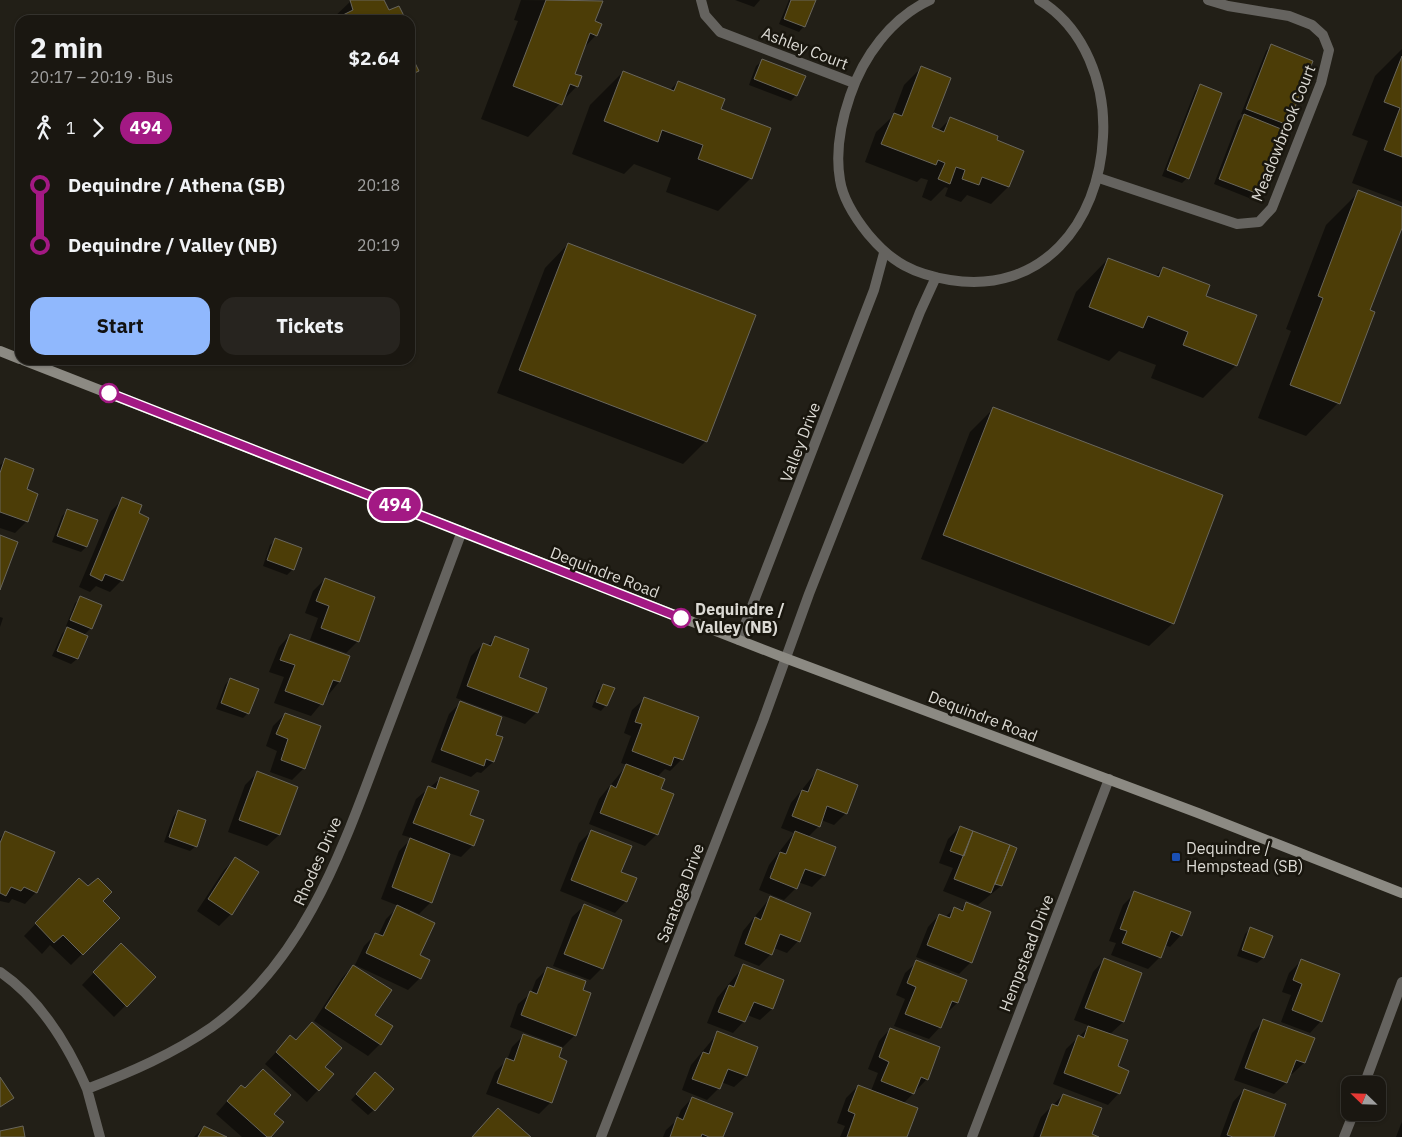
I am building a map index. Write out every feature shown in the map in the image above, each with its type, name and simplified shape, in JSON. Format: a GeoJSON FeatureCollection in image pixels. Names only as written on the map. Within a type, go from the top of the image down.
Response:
{"type":"FeatureCollection","features":[{"type":"Feature","properties":{"kind":"main road","name":"Dequindre Road"},"geometry":{"type":"LineString","coordinates":[[0,351],[15,356]]}},
{"type":"Feature","properties":{"kind":"main road","name":"Dequindre Road"},"geometry":{"type":"LineString","coordinates":[[37,365],[784,658],[1402,893]]}},
{"type":"Feature","properties":{"kind":"street","name":"Ashley Court"},"geometry":{"type":"LineString","coordinates":[[701,0],[705,15],[720,32],[854,83],[841,121],[840,180],[854,216],[884,254],[910,269],[936,277]]}},
{"type":"Feature","properties":{"kind":"street"},"geometry":{"type":"LineString","coordinates":[[854,83],[879,40],[898,20],[930,0]]}},
{"type":"Feature","properties":{"kind":"street"},"geometry":{"type":"LineString","coordinates":[[784,658],[920,312],[936,277],[969,283],[996,280],[1025,273],[1052,253],[1071,234],[1087,210],[1099,178],[1104,122],[1092,64],[1067,23],[1039,0]]}},
{"type":"Feature","properties":{"kind":"street","name":"Meadowbrook Court"},"geometry":{"type":"LineString","coordinates":[[1099,178],[1237,224],[1259,222],[1272,208],[1321,83],[1329,50],[1323,35],[1312,24],[1289,16],[1228,6],[1208,0]]}},
{"type":"Feature","properties":{"kind":"street","name":"Valley Drive"},"geometry":{"type":"LineString","coordinates":[[739,640],[874,290],[884,254]]}},
{"type":"Feature","properties":{"kind":"street","name":"Rhodes Drive"},"geometry":{"type":"LineString","coordinates":[[87,1089],[152,1063],[213,1026],[251,992],[280,958],[313,912],[364,792],[462,531]]}},
{"type":"Feature","properties":{"kind":"street","name":"Saratoga Drive"},"geometry":{"type":"LineString","coordinates":[[601,1137],[763,721],[784,658]]}},
{"type":"Feature","properties":{"kind":"street","name":"Hempstead Drive"},"geometry":{"type":"LineString","coordinates":[[972,1137],[1109,780]]}},
{"type":"Feature","properties":{"kind":"street"},"geometry":{"type":"LineString","coordinates":[[0,972],[28,996],[51,1023],[76,1062],[87,1089],[100,1137]]}},
{"type":"Feature","properties":{"kind":"street"},"geometry":{"type":"LineString","coordinates":[[1367,1076],[1402,982]]}},
{"type":"Feature","properties":{"kind":"street"},"geometry":{"type":"LineString","coordinates":[[1344,1137],[1350,1121]]}},
{"type":"Feature","properties":{"kind":"building"},"geometry":{"type":"Polygon","coordinates":[[[350,0],[384,0],[389,10],[399,6],[404,15],[343,15],[353,10],[350,0]]]}},
{"type":"Feature","properties":{"kind":"building"},"geometry":{"type":"Polygon","coordinates":[[[546,0],[603,1],[595,21],[602,24],[597,36],[590,33],[575,74],[582,76],[578,87],[570,84],[562,105],[513,86],[546,0]]]}},
{"type":"Feature","properties":{"kind":"building"},"geometry":{"type":"Polygon","coordinates":[[[791,0],[816,0],[805,27],[784,19],[791,0]]]}},
{"type":"Feature","properties":{"kind":"building"},"geometry":{"type":"Polygon","coordinates":[[[1271,44],[1313,61],[1288,125],[1246,109],[1271,44]]]}},
{"type":"Feature","properties":{"kind":"building"},"geometry":{"type":"Polygon","coordinates":[[[1402,56],[1402,157],[1384,150],[1400,108],[1384,102],[1402,56]]]}},
{"type":"Feature","properties":{"kind":"building"},"geometry":{"type":"Polygon","coordinates":[[[762,59],[806,76],[797,96],[754,79],[762,59]]]}},
{"type":"Feature","properties":{"kind":"building"},"geometry":{"type":"Polygon","coordinates":[[[415,63],[419,71],[415,73],[415,63]]]}},
{"type":"Feature","properties":{"kind":"building"},"geometry":{"type":"Polygon","coordinates":[[[921,66],[951,78],[932,127],[944,132],[950,117],[998,136],[997,140],[1024,151],[1009,187],[982,177],[979,185],[962,179],[965,170],[956,167],[950,184],[938,179],[945,163],[938,160],[936,165],[881,144],[894,113],[902,116],[921,66]]]}},
{"type":"Feature","properties":{"kind":"building"},"geometry":{"type":"Polygon","coordinates":[[[623,71],[674,91],[678,81],[725,99],[721,109],[771,128],[752,179],[698,159],[703,145],[662,130],[658,142],[604,121],[623,71]]]}},
{"type":"Feature","properties":{"kind":"building"},"geometry":{"type":"Polygon","coordinates":[[[1200,84],[1222,93],[1189,179],[1167,170],[1200,84]]]}},
{"type":"Feature","properties":{"kind":"building"},"geometry":{"type":"Polygon","coordinates":[[[1244,114],[1286,131],[1261,195],[1219,179],[1244,114]]]}},
{"type":"Feature","properties":{"kind":"building"},"geometry":{"type":"Polygon","coordinates":[[[1358,190],[1402,207],[1402,228],[1370,310],[1375,312],[1340,404],[1290,385],[1323,298],[1318,296],[1358,190]]]}},
{"type":"Feature","properties":{"kind":"building"},"geometry":{"type":"Polygon","coordinates":[[[568,243],[756,315],[707,442],[519,370],[568,243]]]}},
{"type":"Feature","properties":{"kind":"building"},"geometry":{"type":"Polygon","coordinates":[[[1108,258],[1159,277],[1163,267],[1210,285],[1206,296],[1257,315],[1237,366],[1183,345],[1188,332],[1148,316],[1143,328],[1089,307],[1108,258]]]}},
{"type":"Feature","properties":{"kind":"building"},"geometry":{"type":"Polygon","coordinates":[[[993,407],[1223,495],[1174,624],[943,535],[993,407]]]}},
{"type":"Feature","properties":{"kind":"building"},"geometry":{"type":"Polygon","coordinates":[[[5,458],[34,469],[27,489],[38,494],[28,522],[0,512],[0,473],[5,458]]]}},
{"type":"Feature","properties":{"kind":"building"},"geometry":{"type":"Polygon","coordinates":[[[122,497],[142,505],[139,513],[149,518],[123,581],[105,574],[102,581],[90,575],[122,497]]]}},
{"type":"Feature","properties":{"kind":"building"},"geometry":{"type":"Polygon","coordinates":[[[67,509],[98,520],[87,547],[57,536],[67,509]]]}},
{"type":"Feature","properties":{"kind":"building"},"geometry":{"type":"Polygon","coordinates":[[[0,535],[18,542],[0,590],[0,535]]]}},
{"type":"Feature","properties":{"kind":"building"},"geometry":{"type":"Polygon","coordinates":[[[275,538],[302,548],[294,570],[267,560],[275,538]]]}},
{"type":"Feature","properties":{"kind":"building"},"geometry":{"type":"Polygon","coordinates":[[[325,578],[375,597],[359,642],[321,628],[329,606],[316,601],[325,578]]]}},
{"type":"Feature","properties":{"kind":"building"},"geometry":{"type":"Polygon","coordinates":[[[80,596],[102,605],[92,629],[70,620],[80,596]]]}},
{"type":"Feature","properties":{"kind":"building"},"geometry":{"type":"Polygon","coordinates":[[[67,627],[88,636],[78,659],[57,651],[67,627]]]}},
{"type":"Feature","properties":{"kind":"building"},"geometry":{"type":"Polygon","coordinates":[[[290,634],[350,656],[340,682],[333,680],[323,705],[285,691],[295,665],[280,660],[290,634]]]}},
{"type":"Feature","properties":{"kind":"building"},"geometry":{"type":"Polygon","coordinates":[[[495,636],[529,649],[519,677],[547,688],[538,713],[467,686],[483,643],[491,646],[495,636]]]}},
{"type":"Feature","properties":{"kind":"building"},"geometry":{"type":"Polygon","coordinates":[[[230,678],[259,689],[249,714],[221,703],[230,678]]]}},
{"type":"Feature","properties":{"kind":"building"},"geometry":{"type":"Polygon","coordinates":[[[603,684],[615,688],[607,706],[596,702],[603,684]]]}},
{"type":"Feature","properties":{"kind":"building"},"geometry":{"type":"Polygon","coordinates":[[[644,697],[699,717],[683,760],[674,757],[671,766],[632,751],[642,724],[635,722],[644,697]]]}},
{"type":"Feature","properties":{"kind":"building"},"geometry":{"type":"Polygon","coordinates":[[[460,701],[502,717],[496,735],[503,737],[494,762],[486,759],[484,766],[441,750],[460,701]]]}},
{"type":"Feature","properties":{"kind":"building"},"geometry":{"type":"Polygon","coordinates":[[[285,713],[321,726],[305,769],[281,760],[288,739],[276,734],[285,713]]]}},
{"type":"Feature","properties":{"kind":"building"},"geometry":{"type":"Polygon","coordinates":[[[626,764],[665,779],[661,789],[674,794],[658,835],[600,813],[611,785],[616,788],[626,764]]]}},
{"type":"Feature","properties":{"kind":"building"},"geometry":{"type":"Polygon","coordinates":[[[817,769],[858,785],[847,814],[827,806],[820,827],[792,816],[802,790],[808,792],[817,769]]]}},
{"type":"Feature","properties":{"kind":"building"},"geometry":{"type":"Polygon","coordinates":[[[257,771],[298,787],[280,835],[239,820],[257,771]]]}},
{"type":"Feature","properties":{"kind":"building"},"geometry":{"type":"Polygon","coordinates":[[[440,777],[479,791],[470,815],[484,820],[474,846],[413,823],[428,786],[436,789],[440,777]]]}},
{"type":"Feature","properties":{"kind":"building"},"geometry":{"type":"Polygon","coordinates":[[[178,810],[206,820],[197,847],[169,837],[178,810]]]}},
{"type":"Feature","properties":{"kind":"building"},"geometry":{"type":"Polygon","coordinates":[[[960,826],[973,831],[964,856],[950,851],[960,826]]]}},
{"type":"Feature","properties":{"kind":"building"},"geometry":{"type":"Polygon","coordinates":[[[591,830],[632,846],[621,872],[637,878],[627,902],[571,880],[591,830]]]}},
{"type":"Feature","properties":{"kind":"building"},"geometry":{"type":"Polygon","coordinates":[[[5,831],[55,852],[37,893],[24,887],[21,891],[11,887],[6,896],[0,893],[0,843],[5,831]]]}},
{"type":"Feature","properties":{"kind":"building"},"geometry":{"type":"Polygon","coordinates":[[[795,831],[836,847],[825,876],[805,869],[797,889],[770,878],[780,852],[786,854],[795,831]]]}},
{"type":"Feature","properties":{"kind":"building"},"geometry":{"type":"Polygon","coordinates":[[[973,831],[1010,845],[991,893],[954,879],[973,831]]]}},
{"type":"Feature","properties":{"kind":"building"},"geometry":{"type":"Polygon","coordinates":[[[410,838],[450,854],[432,903],[392,887],[410,838]]]}},
{"type":"Feature","properties":{"kind":"building"},"geometry":{"type":"Polygon","coordinates":[[[1010,845],[1017,848],[1002,886],[995,884],[1010,845]]]}},
{"type":"Feature","properties":{"kind":"building"},"geometry":{"type":"Polygon","coordinates":[[[235,857],[259,872],[232,915],[208,899],[235,857]]]}},
{"type":"Feature","properties":{"kind":"building"},"geometry":{"type":"Polygon","coordinates":[[[79,878],[88,886],[98,878],[112,892],[103,901],[120,918],[83,955],[63,935],[54,943],[35,923],[79,878]]]}},
{"type":"Feature","properties":{"kind":"building"},"geometry":{"type":"Polygon","coordinates":[[[1134,891],[1191,912],[1182,936],[1171,931],[1161,958],[1122,943],[1127,931],[1120,929],[1134,891]]]}},
{"type":"Feature","properties":{"kind":"building"},"geometry":{"type":"Polygon","coordinates":[[[770,896],[811,913],[800,942],[780,934],[772,955],[745,944],[755,917],[761,920],[770,896]]]}},
{"type":"Feature","properties":{"kind":"building"},"geometry":{"type":"Polygon","coordinates":[[[966,902],[991,912],[972,963],[927,945],[939,914],[950,918],[954,907],[963,911],[966,902]]]}},
{"type":"Feature","properties":{"kind":"building"},"geometry":{"type":"Polygon","coordinates":[[[584,904],[622,920],[603,969],[564,954],[584,904]]]}},
{"type":"Feature","properties":{"kind":"building"},"geometry":{"type":"Polygon","coordinates":[[[397,905],[435,923],[420,955],[430,960],[421,979],[366,953],[375,933],[383,936],[397,905]]]}},
{"type":"Feature","properties":{"kind":"building"},"geometry":{"type":"Polygon","coordinates":[[[1250,927],[1273,936],[1264,958],[1242,950],[1250,927]]]}},
{"type":"Feature","properties":{"kind":"building"},"geometry":{"type":"Polygon","coordinates":[[[121,943],[156,977],[127,1007],[93,972],[121,943]]]}},
{"type":"Feature","properties":{"kind":"building"},"geometry":{"type":"Polygon","coordinates":[[[1104,958],[1142,973],[1124,1022],[1085,1008],[1104,958]]]}},
{"type":"Feature","properties":{"kind":"building"},"geometry":{"type":"Polygon","coordinates":[[[1301,959],[1340,974],[1322,1022],[1292,1010],[1302,984],[1293,980],[1301,959]]]}},
{"type":"Feature","properties":{"kind":"building"},"geometry":{"type":"Polygon","coordinates":[[[916,960],[967,980],[958,1003],[952,1001],[941,1028],[905,1014],[916,987],[907,983],[916,960]]]}},
{"type":"Feature","properties":{"kind":"building"},"geometry":{"type":"Polygon","coordinates":[[[743,964],[784,980],[773,1009],[754,1002],[745,1022],[718,1012],[729,985],[734,987],[743,964]]]}},
{"type":"Feature","properties":{"kind":"building"},"geometry":{"type":"Polygon","coordinates":[[[353,965],[392,990],[375,1015],[393,1026],[381,1045],[325,1008],[353,965]]]}},
{"type":"Feature","properties":{"kind":"building"},"geometry":{"type":"Polygon","coordinates":[[[547,967],[586,981],[583,990],[591,993],[576,1036],[521,1015],[530,991],[537,994],[547,967]]]}},
{"type":"Feature","properties":{"kind":"building"},"geometry":{"type":"Polygon","coordinates":[[[1263,1019],[1315,1038],[1305,1063],[1296,1060],[1287,1083],[1245,1068],[1263,1019]]]}},
{"type":"Feature","properties":{"kind":"building"},"geometry":{"type":"Polygon","coordinates":[[[312,1022],[342,1048],[325,1067],[334,1074],[319,1091],[276,1052],[290,1035],[296,1040],[312,1022]]]}},
{"type":"Feature","properties":{"kind":"building"},"geometry":{"type":"Polygon","coordinates":[[[1088,1026],[1128,1040],[1118,1066],[1129,1071],[1120,1094],[1064,1073],[1078,1035],[1084,1038],[1088,1026]]]}},
{"type":"Feature","properties":{"kind":"building"},"geometry":{"type":"Polygon","coordinates":[[[890,1028],[940,1047],[928,1080],[921,1077],[914,1094],[881,1081],[889,1062],[879,1057],[890,1028]]]}},
{"type":"Feature","properties":{"kind":"building"},"geometry":{"type":"Polygon","coordinates":[[[717,1031],[758,1047],[747,1076],[728,1069],[720,1089],[692,1079],[703,1052],[709,1054],[717,1031]]]}},
{"type":"Feature","properties":{"kind":"building"},"geometry":{"type":"Polygon","coordinates":[[[523,1034],[562,1048],[559,1057],[567,1061],[552,1103],[497,1083],[506,1058],[514,1061],[523,1034]]]}},
{"type":"Feature","properties":{"kind":"building"},"geometry":{"type":"Polygon","coordinates":[[[263,1069],[291,1095],[274,1114],[284,1122],[271,1137],[267,1137],[227,1101],[241,1085],[245,1088],[263,1069]]]}},
{"type":"Feature","properties":{"kind":"building"},"geometry":{"type":"Polygon","coordinates":[[[375,1072],[394,1089],[375,1111],[356,1094],[375,1072]]]}},
{"type":"Feature","properties":{"kind":"building"},"geometry":{"type":"Polygon","coordinates":[[[0,1077],[14,1098],[0,1107],[0,1077]]]}},
{"type":"Feature","properties":{"kind":"building"},"geometry":{"type":"Polygon","coordinates":[[[858,1085],[918,1108],[907,1137],[847,1137],[855,1114],[848,1111],[858,1085]]]}},
{"type":"Feature","properties":{"kind":"building"},"geometry":{"type":"Polygon","coordinates":[[[1244,1089],[1286,1104],[1274,1137],[1233,1137],[1227,1135],[1244,1089]]]}},
{"type":"Feature","properties":{"kind":"building"},"geometry":{"type":"Polygon","coordinates":[[[1063,1094],[1102,1108],[1092,1134],[1099,1137],[1040,1137],[1052,1104],[1058,1106],[1063,1094]]]}},
{"type":"Feature","properties":{"kind":"building"},"geometry":{"type":"Polygon","coordinates":[[[692,1097],[733,1113],[723,1137],[709,1137],[702,1134],[701,1137],[670,1137],[677,1117],[683,1120],[692,1097]]]}},
{"type":"Feature","properties":{"kind":"building"},"geometry":{"type":"Polygon","coordinates":[[[498,1108],[531,1137],[472,1137],[498,1108]]]}},
{"type":"Feature","properties":{"kind":"building"},"geometry":{"type":"Polygon","coordinates":[[[23,1126],[25,1137],[0,1137],[0,1131],[23,1126]]]}},
{"type":"Feature","properties":{"kind":"building"},"geometry":{"type":"Polygon","coordinates":[[[204,1126],[227,1137],[198,1137],[204,1126]]]}},
{"type":"Feature","properties":{"kind":"bus line","name":"494"},"geometry":{"type":"LineString","coordinates":[[109,393],[681,618]]}},
{"type":"Feature","properties":{"kind":"place","name":"Dequindre / Valley (NB)"},"geometry":{"type":"Point","coordinates":[681,618]}},
{"type":"Feature","properties":{"kind":"place","name":"Dequindre / Hempstead (SB)"},"geometry":{"type":"Point","coordinates":[1176,857]}}]}
